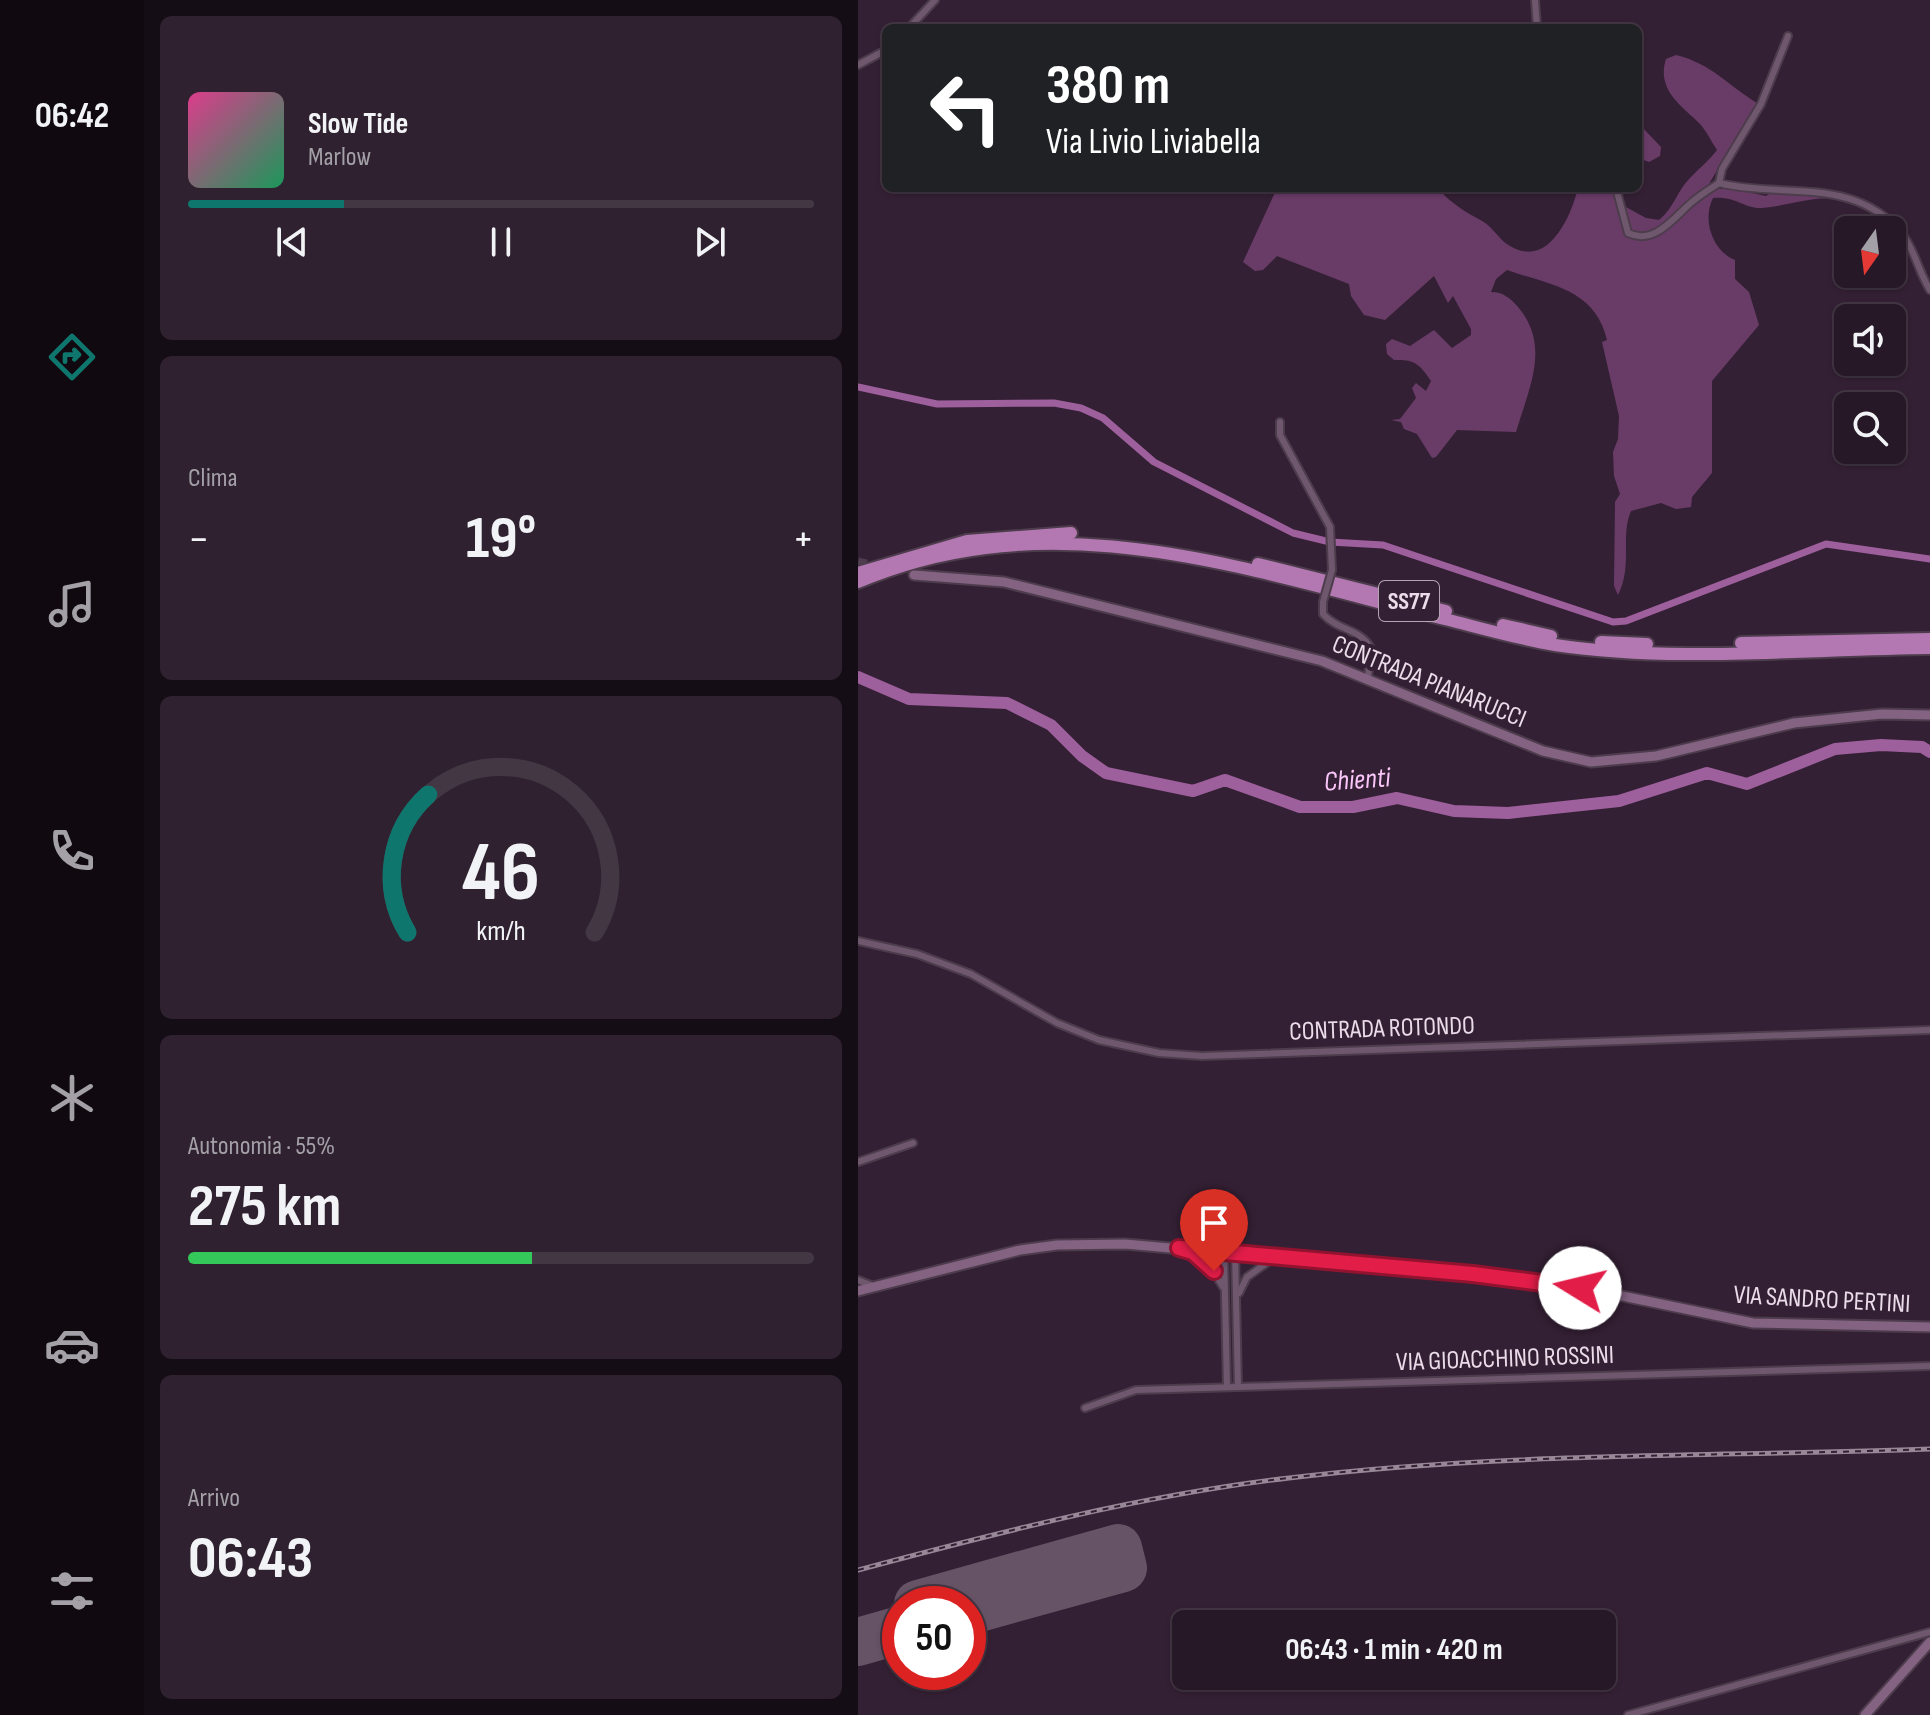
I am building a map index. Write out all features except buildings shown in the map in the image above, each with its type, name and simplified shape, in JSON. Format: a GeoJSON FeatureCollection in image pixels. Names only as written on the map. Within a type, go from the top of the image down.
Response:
{"type":"FeatureCollection","features":[{"type":"Feature","properties":{"kind":"highway","name":"SS77"},"geometry":{"type":"LineString","coordinates":[[858,573],[967,541],[1021,534],[1087,534],[1186,548],[1571,639],[1644,644],[1930,639]]}},
{"type":"Feature","properties":{"kind":"highway","name":"SS77"},"geometry":{"type":"LineString","coordinates":[[858,582],[929,558],[968,550],[1022,543],[1086,542],[1185,556],[1570,647],[1635,652],[1930,648]]}},
{"type":"Feature","properties":{"kind":"main road","name":"CONTRADA PIANARUCCI"},"geometry":{"type":"LineString","coordinates":[[914,575],[1004,582],[1295,654],[1368,677],[1543,751],[1591,762],[1656,756],[1794,723],[1882,714],[1930,715]]}},
{"type":"Feature","properties":{"kind":"main road","name":"VIA SANDRO PERTINI"},"geometry":{"type":"LineString","coordinates":[[858,1291],[1020,1250],[1057,1245],[1179,1248],[1556,1284],[1753,1323],[1930,1327]]}},
{"type":"Feature","properties":{"kind":"main road"},"geometry":{"type":"LineString","coordinates":[[1865,1715],[1930,1642]]}},
{"type":"Feature","properties":{"kind":"street"},"geometry":{"type":"LineString","coordinates":[[913,24],[935,0]]}},
{"type":"Feature","properties":{"kind":"street"},"geometry":{"type":"LineString","coordinates":[[1535,0],[1537,24]]}},
{"type":"Feature","properties":{"kind":"street"},"geometry":{"type":"LineString","coordinates":[[1617,192],[1624,227],[1628,233],[1642,237],[1665,228],[1691,202],[1719,183],[1722,169],[1771,84],[1788,36]]}},
{"type":"Feature","properties":{"kind":"street"},"geometry":{"type":"LineString","coordinates":[[858,65],[882,52]]}},
{"type":"Feature","properties":{"kind":"street"},"geometry":{"type":"LineString","coordinates":[[1719,183],[1758,191],[1818,190],[1858,201],[1891,223],[1905,237],[1930,290]]}},
{"type":"Feature","properties":{"kind":"street"},"geometry":{"type":"LineString","coordinates":[[1280,422],[1280,435],[1330,527],[1332,570],[1323,602],[1323,614],[1331,623],[1358,632],[1367,640],[1371,648],[1368,677]]}},
{"type":"Feature","properties":{"kind":"street","name":"CONTRADA ROTONDO"},"geometry":{"type":"LineString","coordinates":[[858,941],[917,954],[971,974],[1079,1033],[1126,1047],[1173,1054],[1202,1056],[1930,1030]]}},
{"type":"Feature","properties":{"kind":"street"},"geometry":{"type":"LineString","coordinates":[[858,1162],[913,1143]]}},
{"type":"Feature","properties":{"kind":"street"},"geometry":{"type":"LineString","coordinates":[[1179,1248],[1193,1252],[1209,1264],[1226,1294]]}},
{"type":"Feature","properties":{"kind":"street"},"geometry":{"type":"LineString","coordinates":[[1224,1251],[1227,1387]]}},
{"type":"Feature","properties":{"kind":"street"},"geometry":{"type":"LineString","coordinates":[[1235,1252],[1238,1387]]}},
{"type":"Feature","properties":{"kind":"street"},"geometry":{"type":"LineString","coordinates":[[1237,1296],[1247,1277],[1278,1256]]}},
{"type":"Feature","properties":{"kind":"street"},"geometry":{"type":"LineString","coordinates":[[858,1280],[873,1286]]}},
{"type":"Feature","properties":{"kind":"street"},"geometry":{"type":"LineString","coordinates":[[1226,1335],[1238,1335]]}},
{"type":"Feature","properties":{"kind":"street","name":"VIA GIOACCHINO ROSSINI"},"geometry":{"type":"LineString","coordinates":[[1085,1408],[1136,1390],[1930,1366]]}},
{"type":"Feature","properties":{"kind":"street"},"geometry":{"type":"LineString","coordinates":[[1628,1715],[1930,1632]]}},
{"type":"Feature","properties":{"kind":"shaded area"},"geometry":{"type":"Polygon","coordinates":[[[1676,55],[1689,59],[1709,69],[1757,103],[1706,189],[1733,189],[1766,196],[1774,191],[1816,191],[1831,198],[1762,208],[1713,198],[1709,215],[1711,234],[1720,249],[1735,260],[1735,279],[1749,292],[1759,325],[1712,381],[1712,473],[1692,497],[1691,507],[1676,509],[1661,503],[1631,511],[1626,530],[1625,573],[1618,595],[1614,586],[1615,502],[1620,494],[1614,476],[1613,452],[1618,439],[1619,416],[1602,342],[1607,340],[1601,323],[1581,299],[1554,285],[1507,270],[1496,279],[1491,292],[1503,294],[1515,304],[1528,322],[1535,352],[1531,383],[1516,432],[1457,430],[1432,458],[1417,434],[1404,429],[1401,422],[1391,420],[1400,419],[1416,398],[1412,388],[1416,383],[1426,391],[1431,381],[1416,364],[1394,360],[1387,354],[1386,344],[1392,339],[1410,346],[1434,330],[1452,348],[1471,335],[1471,329],[1453,296],[1448,303],[1434,276],[1385,320],[1364,315],[1351,296],[1349,284],[1277,256],[1263,270],[1255,271],[1243,262],[1275,192],[1441,192],[1458,207],[1486,224],[1510,246],[1524,251],[1536,251],[1556,236],[1570,213],[1577,192],[1624,192],[1622,205],[1646,218],[1659,220],[1686,183],[1717,150],[1702,126],[1672,96],[1665,80],[1666,59],[1676,55]]]}},
{"type":"Feature","properties":{"kind":"shaded area"},"geometry":{"type":"Polygon","coordinates":[[[1642,127],[1661,147],[1660,156],[1649,162],[1642,159],[1642,127]]]}},
{"type":"Feature","properties":{"kind":"waterway"},"geometry":{"type":"LineString","coordinates":[[858,387],[937,404],[1054,403],[1081,408],[1103,418],[1154,462],[1293,533],[1330,542],[1383,545],[1613,622],[1626,621],[1826,544],[1930,559]]}},
{"type":"Feature","properties":{"kind":"waterway","name":"Chienti"},"geometry":{"type":"LineString","coordinates":[[858,677],[909,699],[1007,703],[1051,725],[1082,756],[1106,773],[1193,791],[1225,780],[1300,807],[1353,807],[1397,798],[1454,811],[1508,813],[1619,801],[1707,773],[1747,784],[1835,749],[1881,745],[1922,747],[1930,752]]}},
{"type":"Feature","properties":{"kind":"runway"},"geometry":{"type":"LineString","coordinates":[[982,1586],[1118,1548],[1123,1568],[986,1606]]}},
{"type":"Feature","properties":{"kind":"runway"},"geometry":{"type":"LineString","coordinates":[[858,1642],[882,1635]]}},
{"type":"Feature","properties":{"kind":"tunnel"},"geometry":{"type":"LineString","coordinates":[[858,562],[879,567]]}},
{"type":"Feature","properties":{"kind":"railway"},"geometry":{"type":"LineString","coordinates":[[858,1570],[1126,1505],[1289,1478],[1529,1460],[1930,1449]]}},
{"type":"Feature","properties":{"kind":"route"},"geometry":{"type":"LineString","coordinates":[[1214,1271],[1193,1252],[1179,1248],[1473,1274],[1580,1288]]}}]}
